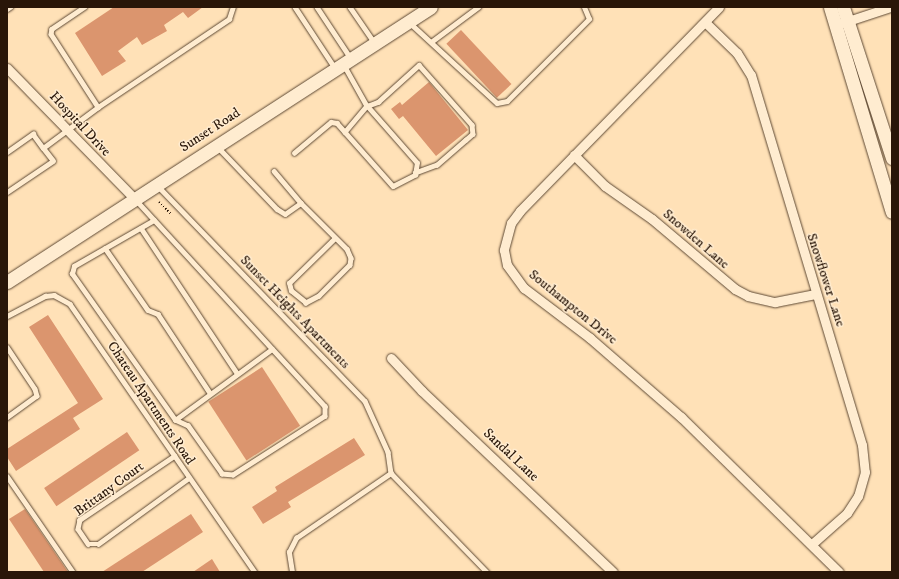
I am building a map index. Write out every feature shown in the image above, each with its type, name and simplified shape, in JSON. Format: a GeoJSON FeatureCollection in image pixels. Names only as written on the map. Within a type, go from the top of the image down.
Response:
{"type":"FeatureCollection","features":[{"type":"Feature","properties":{"kind":"street","name":"Sunset Road"},"geometry":{"type":"LineString","coordinates":[[7,282],[133,197],[431,7]]}},
{"type":"Feature","properties":{"kind":"street","name":"Southampton Drive"},"geometry":{"type":"LineString","coordinates":[[719,7],[706,23],[574,156],[511,223],[504,250],[514,278],[681,417],[839,572]]}},
{"type":"Feature","properties":{"kind":"street"},"geometry":{"type":"LineString","coordinates":[[830,7],[892,212]]}},
{"type":"Feature","properties":{"kind":"street"},"geometry":{"type":"LineString","coordinates":[[843,7],[849,21],[892,158]]}},
{"type":"Feature","properties":{"kind":"street"},"geometry":{"type":"LineString","coordinates":[[836,25],[890,7]]}},
{"type":"Feature","properties":{"kind":"street","name":"Snowflower Lane"},"geometry":{"type":"LineString","coordinates":[[706,23],[736,53],[750,75],[815,294],[854,414],[865,472],[863,485],[853,505],[812,544]]}},
{"type":"Feature","properties":{"kind":"street","name":"Hospital Drive"},"geometry":{"type":"LineString","coordinates":[[7,68],[133,197]]}},
{"type":"Feature","properties":{"kind":"street","name":"Snowden Lane"},"geometry":{"type":"LineString","coordinates":[[574,156],[604,186],[652,219],[735,289],[748,296],[774,302],[815,294]]}},
{"type":"Feature","properties":{"kind":"street","name":"Sandal Lane"},"geometry":{"type":"LineString","coordinates":[[391,358],[426,395],[613,572]]}},
{"type":"Feature","properties":{"kind":"lane"},"geometry":{"type":"LineString","coordinates":[[85,7],[52,29],[51,34],[98,107]]}},
{"type":"Feature","properties":{"kind":"lane"},"geometry":{"type":"LineString","coordinates":[[43,148],[98,107],[229,19],[234,13],[233,7]]}},
{"type":"Feature","properties":{"kind":"lane"},"geometry":{"type":"LineString","coordinates":[[295,7],[343,64]]}},
{"type":"Feature","properties":{"kind":"lane"},"geometry":{"type":"LineString","coordinates":[[317,7],[343,64],[367,106],[411,153],[417,163],[415,173]]}},
{"type":"Feature","properties":{"kind":"lane"},"geometry":{"type":"LineString","coordinates":[[350,7],[375,44]]}},
{"type":"Feature","properties":{"kind":"lane"},"geometry":{"type":"LineString","coordinates":[[431,42],[478,7]]}},
{"type":"Feature","properties":{"kind":"lane"},"geometry":{"type":"LineString","coordinates":[[408,22],[497,103],[507,101],[590,19],[584,7]]}},
{"type":"Feature","properties":{"kind":"lane"},"geometry":{"type":"LineString","coordinates":[[294,153],[330,122],[337,123],[345,132],[393,186],[415,173],[427,170],[466,140],[474,129],[419,65],[378,102],[367,106],[345,132]]}},
{"type":"Feature","properties":{"kind":"lane"},"geometry":{"type":"LineString","coordinates":[[7,152],[33,134],[53,161],[7,192]]}},
{"type":"Feature","properties":{"kind":"lane"},"geometry":{"type":"LineString","coordinates":[[216,145],[277,209],[285,214],[302,203]]}},
{"type":"Feature","properties":{"kind":"lane"},"geometry":{"type":"LineString","coordinates":[[274,171],[334,239],[348,249],[351,258],[350,266],[319,296],[306,303],[291,291],[289,283],[334,239]]}},
{"type":"Feature","properties":{"kind":"lane","name":"Sunset Heights Apartments"},"geometry":{"type":"LineString","coordinates":[[156,183],[365,400],[388,452],[391,473]]}},
{"type":"Feature","properties":{"kind":"lane"},"geometry":{"type":"LineString","coordinates":[[133,197],[325,406],[325,416],[233,476],[222,474],[188,426],[175,420],[72,274],[74,266],[154,220]]}},
{"type":"Feature","properties":{"kind":"lane"},"geometry":{"type":"LineString","coordinates":[[140,228],[237,373]]}},
{"type":"Feature","properties":{"kind":"lane"},"geometry":{"type":"LineString","coordinates":[[105,248],[148,310],[158,314],[210,393]]}},
{"type":"Feature","properties":{"kind":"lane","name":"Chateau Apartments Road"},"geometry":{"type":"LineString","coordinates":[[7,316],[45,296],[54,295],[70,304],[255,572]]}},
{"type":"Feature","properties":{"kind":"lane"},"geometry":{"type":"LineString","coordinates":[[7,347],[36,396],[7,418]]}},
{"type":"Feature","properties":{"kind":"lane"},"geometry":{"type":"LineString","coordinates":[[175,420],[237,373],[272,349]]}},
{"type":"Feature","properties":{"kind":"lane","name":"Brittany Court"},"geometry":{"type":"LineString","coordinates":[[175,456],[80,520],[78,529],[88,544],[98,544],[189,478]]}},
{"type":"Feature","properties":{"kind":"lane"},"geometry":{"type":"LineString","coordinates":[[292,572],[289,552],[296,538],[391,473],[487,572]]}},
{"type":"Feature","properties":{"kind":"lane"},"geometry":{"type":"LineString","coordinates":[[7,476],[73,572]]}},
{"type":"Feature","properties":{"kind":"path"},"geometry":{"type":"LineString","coordinates":[[159,202],[171,214]]}},
{"type":"Feature","properties":{"kind":"building"},"geometry":{"type":"Polygon","coordinates":[[[114,7],[203,7],[188,18],[183,12],[164,25],[167,31],[142,45],[137,37],[118,51],[126,61],[102,76],[75,33],[114,7]]]}},
{"type":"Feature","properties":{"kind":"building"},"geometry":{"type":"Polygon","coordinates":[[[461,30],[511,84],[497,98],[446,44],[461,30]]]}},
{"type":"Feature","properties":{"kind":"building"},"geometry":{"type":"Polygon","coordinates":[[[429,82],[468,130],[436,156],[403,116],[399,119],[391,109],[400,102],[402,105],[429,82]]]}},
{"type":"Feature","properties":{"kind":"building"},"geometry":{"type":"Polygon","coordinates":[[[48,315],[103,399],[73,418],[80,429],[16,471],[7,457],[7,449],[78,403],[29,327],[48,315]]]}},
{"type":"Feature","properties":{"kind":"building"},"geometry":{"type":"Polygon","coordinates":[[[262,367],[300,426],[246,461],[208,402],[262,367]]]}},
{"type":"Feature","properties":{"kind":"building"},"geometry":{"type":"Polygon","coordinates":[[[127,432],[139,450],[56,506],[44,488],[127,432]]]}},
{"type":"Feature","properties":{"kind":"building"},"geometry":{"type":"Polygon","coordinates":[[[354,438],[365,455],[288,502],[291,507],[263,524],[252,507],[277,491],[275,487],[354,438]]]}},
{"type":"Feature","properties":{"kind":"building"},"geometry":{"type":"Polygon","coordinates":[[[25,509],[68,572],[44,572],[9,519],[25,509]]]}},
{"type":"Feature","properties":{"kind":"building"},"geometry":{"type":"Polygon","coordinates":[[[191,514],[203,532],[142,572],[102,572],[191,514]]]}},
{"type":"Feature","properties":{"kind":"building"},"geometry":{"type":"Polygon","coordinates":[[[212,559],[220,572],[193,572],[212,559]]]}}]}
